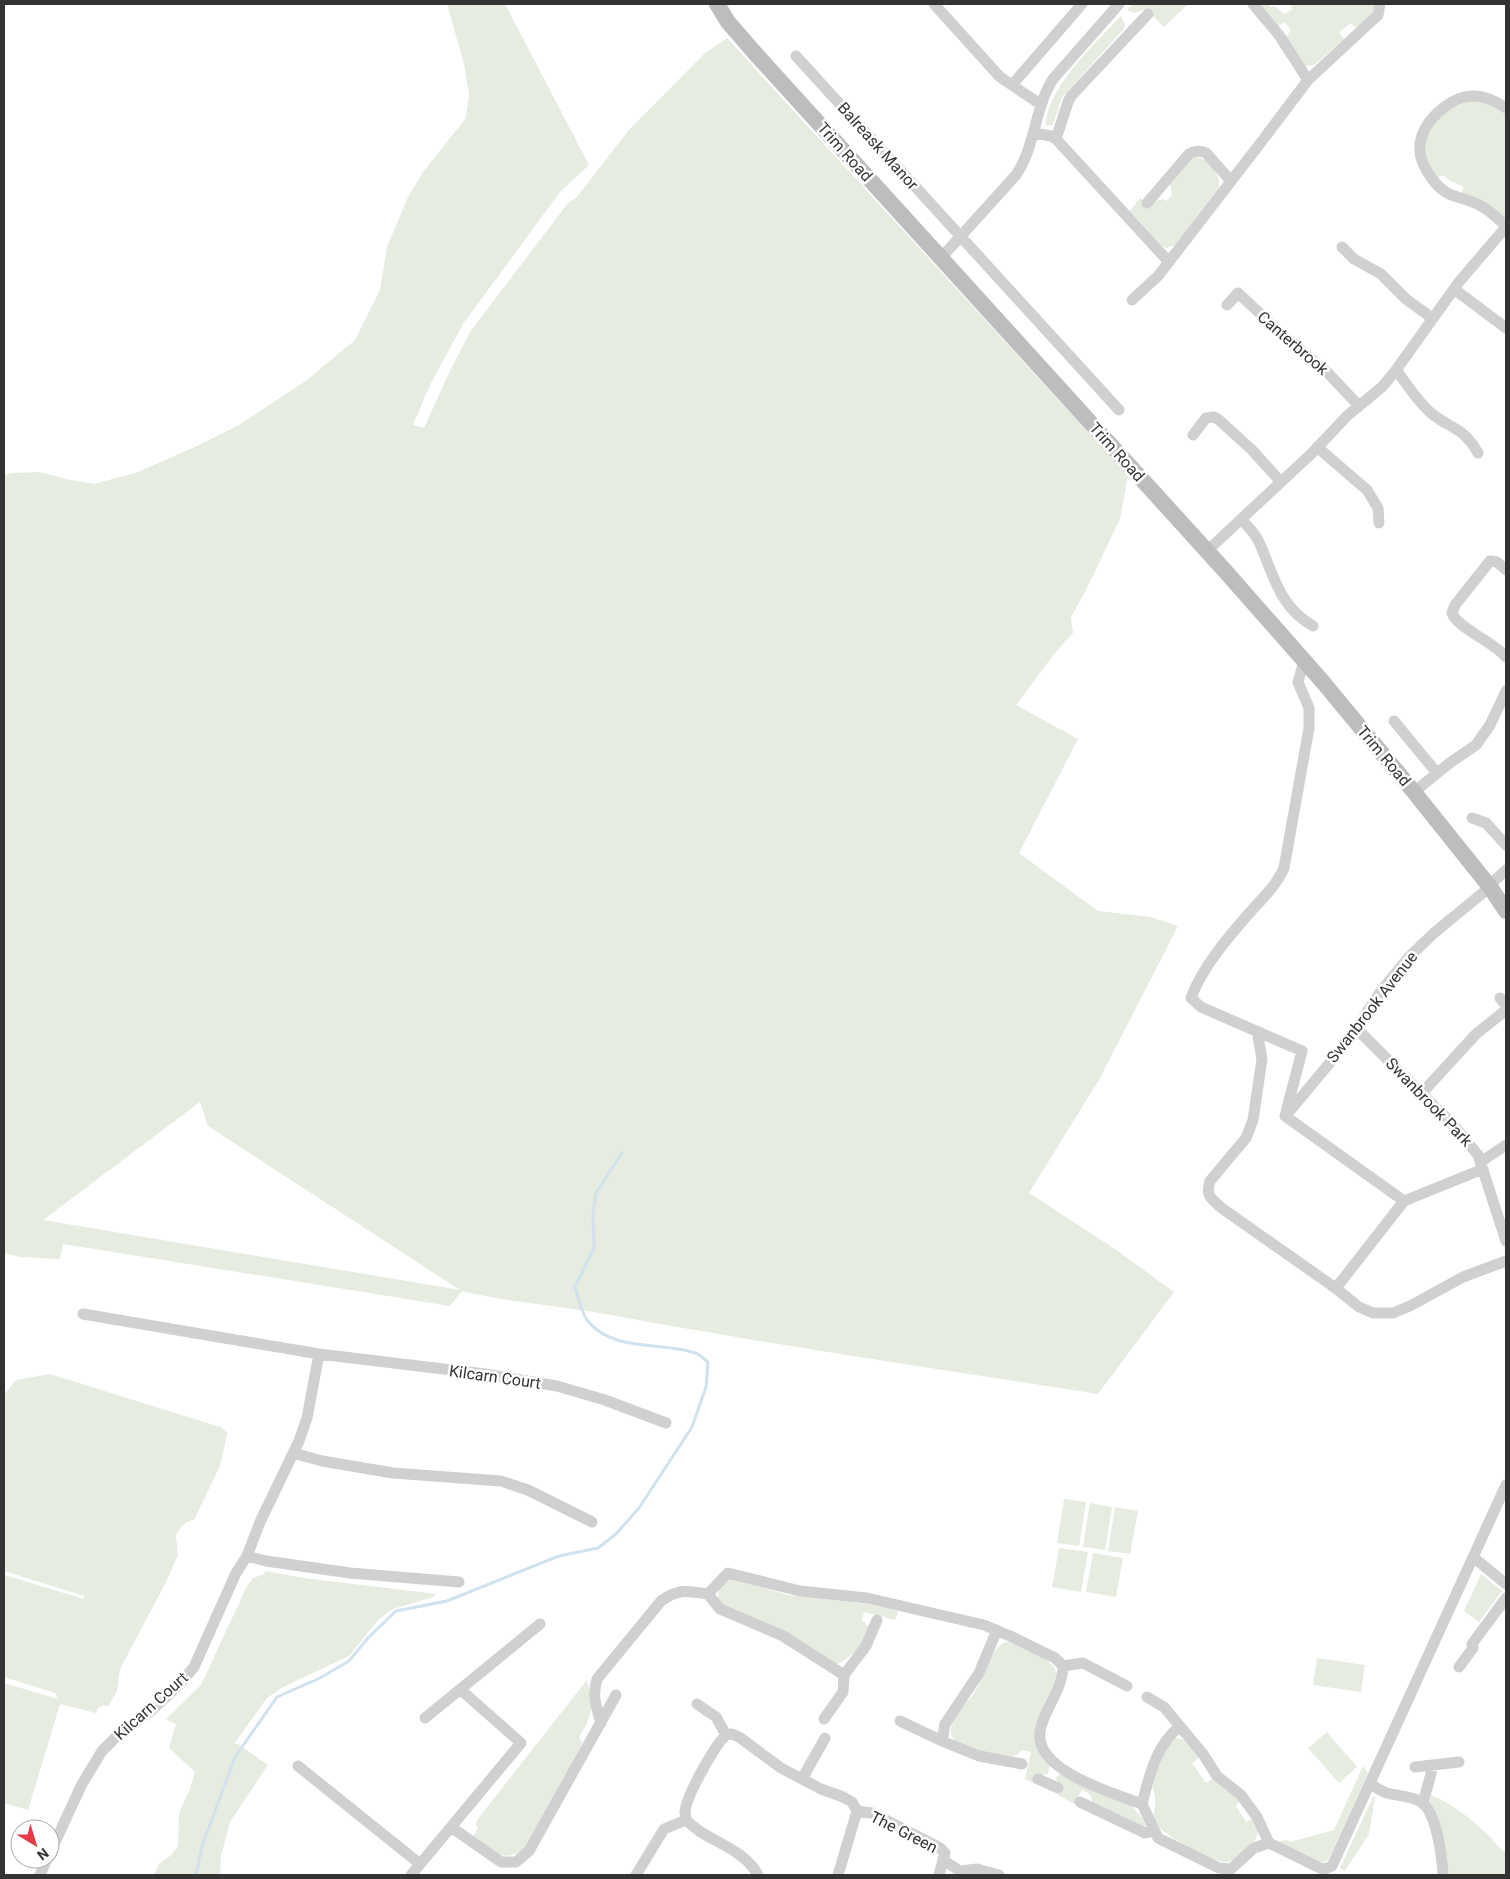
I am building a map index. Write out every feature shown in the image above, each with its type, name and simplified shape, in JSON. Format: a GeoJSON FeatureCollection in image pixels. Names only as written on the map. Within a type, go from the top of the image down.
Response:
{"type":"FeatureCollection","features":[{"type":"Feature","properties":{"kind":"main road","name":"Trim Road"},"geometry":{"type":"LineString","coordinates":[[716,4],[728,22],[754,52],[1207,551],[1304,661],[1414,792],[1489,886],[1506,911]]}},
{"type":"Feature","properties":{"kind":"street"},"geometry":{"type":"LineString","coordinates":[[934,4],[1000,77],[1040,104]]}},
{"type":"Feature","properties":{"kind":"street"},"geometry":{"type":"LineString","coordinates":[[1012,85],[1082,4]]}},
{"type":"Feature","properties":{"kind":"street"},"geometry":{"type":"LineString","coordinates":[[941,258],[1016,175],[1023,164],[1034,133],[1040,104],[1053,79],[1118,4]]}},
{"type":"Feature","properties":{"kind":"street"},"geometry":{"type":"LineString","coordinates":[[1253,4],[1279,35],[1308,80]]}},
{"type":"Feature","properties":{"kind":"street"},"geometry":{"type":"LineString","coordinates":[[1132,300],[1158,276],[1308,80],[1378,15],[1380,4]]}},
{"type":"Feature","properties":{"kind":"street"},"geometry":{"type":"LineString","coordinates":[[1056,139],[1068,102],[1072,96],[1148,14]]}},
{"type":"Feature","properties":{"kind":"street","name":"Balreask Manor"},"geometry":{"type":"LineString","coordinates":[[796,56],[1119,410]]}},
{"type":"Feature","properties":{"kind":"street"},"geometry":{"type":"LineString","coordinates":[[1207,551],[1358,406],[1383,386],[1454,289],[1506,227],[1486,208],[1477,203],[1457,198],[1441,189],[1432,180],[1424,165],[1420,155],[1420,144],[1432,120],[1451,103],[1474,96],[1486,98],[1506,108]]}},
{"type":"Feature","properties":{"kind":"street"},"geometry":{"type":"LineString","coordinates":[[1034,133],[1051,136],[1056,139],[1169,262]]}},
{"type":"Feature","properties":{"kind":"street"},"geometry":{"type":"LineString","coordinates":[[1147,203],[1189,154],[1195,152],[1206,153],[1231,181]]}},
{"type":"Feature","properties":{"kind":"street"},"geometry":{"type":"LineString","coordinates":[[1342,248],[1354,259],[1381,274],[1406,299],[1432,318]]}},
{"type":"Feature","properties":{"kind":"street"},"geometry":{"type":"LineString","coordinates":[[1454,289],[1506,328]]}},
{"type":"Feature","properties":{"kind":"street","name":"Canterbrook"},"geometry":{"type":"LineString","coordinates":[[1227,305],[1238,293],[1282,335],[1327,372],[1358,406]]}},
{"type":"Feature","properties":{"kind":"street"},"geometry":{"type":"LineString","coordinates":[[1396,370],[1424,407],[1433,415],[1460,430],[1471,441],[1478,453]]}},
{"type":"Feature","properties":{"kind":"street"},"geometry":{"type":"LineString","coordinates":[[1194,434],[1206,418],[1214,417],[1220,420],[1252,450],[1281,482]]}},
{"type":"Feature","properties":{"kind":"street"},"geometry":{"type":"LineString","coordinates":[[1317,447],[1367,490],[1378,508],[1380,523]]}},
{"type":"Feature","properties":{"kind":"street"},"geometry":{"type":"LineString","coordinates":[[1241,519],[1258,540],[1272,577],[1286,601],[1300,619],[1313,626]]}},
{"type":"Feature","properties":{"kind":"street"},"geometry":{"type":"LineString","coordinates":[[1506,570],[1497,562],[1490,561],[1455,605],[1452,613],[1458,622],[1492,644],[1506,657]]}},
{"type":"Feature","properties":{"kind":"street"},"geometry":{"type":"LineString","coordinates":[[1304,661],[1298,682],[1308,708],[1309,728],[1284,868],[1279,880],[1227,940],[1196,984],[1191,998],[1201,1007],[1302,1051],[1285,1116],[1404,1201]]}},
{"type":"Feature","properties":{"kind":"street"},"geometry":{"type":"LineString","coordinates":[[1414,792],[1476,745],[1490,725],[1506,691]]}},
{"type":"Feature","properties":{"kind":"street"},"geometry":{"type":"LineString","coordinates":[[1394,721],[1437,773]]}},
{"type":"Feature","properties":{"kind":"street"},"geometry":{"type":"LineString","coordinates":[[1472,818],[1486,823],[1506,845]]}},
{"type":"Feature","properties":{"kind":"street","name":"Swanbrook Avenue"},"geometry":{"type":"LineString","coordinates":[[1285,1116],[1356,1029],[1381,991],[1409,957],[1439,928],[1506,870]]}},
{"type":"Feature","properties":{"kind":"street"},"geometry":{"type":"LineString","coordinates":[[1422,1093],[1467,1043],[1493,1019],[1506,1010]]}},
{"type":"Feature","properties":{"kind":"street","name":"Swanbrook Park"},"geometry":{"type":"LineString","coordinates":[[1356,1029],[1422,1093],[1468,1142],[1482,1165],[1506,1241]]}},
{"type":"Feature","properties":{"kind":"street"},"geometry":{"type":"LineString","coordinates":[[1257,1031],[1262,1059],[1253,1120],[1246,1138],[1210,1181],[1207,1190],[1210,1198],[1336,1288],[1359,1307],[1372,1313],[1393,1313],[1410,1306],[1463,1277],[1506,1261]]}},
{"type":"Feature","properties":{"kind":"street"},"geometry":{"type":"LineString","coordinates":[[1336,1288],[1404,1201],[1482,1165],[1506,1145]]}},
{"type":"Feature","properties":{"kind":"street","name":"Kilcarn Court"},"geometry":{"type":"LineString","coordinates":[[83,1314],[320,1354],[485,1374],[557,1386],[605,1400],[666,1423]]}},
{"type":"Feature","properties":{"kind":"street","name":"Kilcarn Court"},"geometry":{"type":"LineString","coordinates":[[60,1831],[82,1784],[102,1751],[117,1736],[152,1710],[194,1668],[236,1572],[247,1556],[260,1522],[293,1453],[307,1418],[320,1354]]}},
{"type":"Feature","properties":{"kind":"street"},"geometry":{"type":"LineString","coordinates":[[293,1453],[322,1461],[393,1473],[501,1481],[528,1490],[592,1522]]}},
{"type":"Feature","properties":{"kind":"street"},"geometry":{"type":"LineString","coordinates":[[1146,1697],[1164,1707],[1203,1754],[1216,1776],[1241,1795],[1257,1817],[1269,1843],[1320,1868],[1328,1869],[1332,1866],[1506,1485]]}},
{"type":"Feature","properties":{"kind":"street"},"geometry":{"type":"LineString","coordinates":[[247,1556],[266,1561],[350,1573],[459,1582]]}},
{"type":"Feature","properties":{"kind":"street"},"geometry":{"type":"LineString","coordinates":[[1473,1557],[1506,1584]]}},
{"type":"Feature","properties":{"kind":"street"},"geometry":{"type":"LineString","coordinates":[[708,1594],[728,1573],[800,1591],[868,1598],[984,1625],[1055,1658],[1063,1666],[1062,1678],[1041,1727],[1039,1734],[1040,1745],[1058,1766],[1101,1789],[1142,1804]]}},
{"type":"Feature","properties":{"kind":"street"},"geometry":{"type":"LineString","coordinates":[[601,1723],[594,1703],[597,1679],[661,1601],[671,1594],[681,1591],[708,1594],[720,1609],[783,1636],[844,1675]]}},
{"type":"Feature","properties":{"kind":"street"},"geometry":{"type":"LineString","coordinates":[[1459,1667],[1473,1648],[1472,1644],[1506,1598]]}},
{"type":"Feature","properties":{"kind":"street"},"geometry":{"type":"LineString","coordinates":[[824,1719],[843,1692],[844,1675],[866,1646],[877,1620]]}},
{"type":"Feature","properties":{"kind":"street"},"geometry":{"type":"LineString","coordinates":[[425,1718],[540,1624]]}},
{"type":"Feature","properties":{"kind":"street"},"geometry":{"type":"LineString","coordinates":[[942,1741],[945,1724],[978,1673],[997,1630]]}},
{"type":"Feature","properties":{"kind":"street"},"geometry":{"type":"LineString","coordinates":[[1063,1666],[1083,1663],[1127,1686]]}},
{"type":"Feature","properties":{"kind":"street"},"geometry":{"type":"LineString","coordinates":[[411,1875],[521,1742],[461,1690]]}},
{"type":"Feature","properties":{"kind":"street"},"geometry":{"type":"LineString","coordinates":[[451,1827],[500,1862],[516,1862],[529,1851],[616,1694]]}},
{"type":"Feature","properties":{"kind":"street"},"geometry":{"type":"LineString","coordinates":[[697,1704],[716,1717],[726,1735]]}},
{"type":"Feature","properties":{"kind":"street"},"geometry":{"type":"LineString","coordinates":[[900,1721],[979,1756],[1022,1764]]}},
{"type":"Feature","properties":{"kind":"street"},"geometry":{"type":"LineString","coordinates":[[1180,1726],[1164,1741],[1157,1756],[1142,1804],[1158,1838],[1219,1868],[1232,1872],[1254,1848],[1269,1843]]}},
{"type":"Feature","properties":{"kind":"street"},"geometry":{"type":"LineString","coordinates":[[758,1875],[747,1861],[686,1820],[685,1812],[691,1795],[716,1747],[726,1735],[732,1734],[739,1737],[781,1768],[852,1802],[856,1811],[838,1875]]}},
{"type":"Feature","properties":{"kind":"street"},"geometry":{"type":"LineString","coordinates":[[802,1779],[825,1738]]}},
{"type":"Feature","properties":{"kind":"street"},"geometry":{"type":"LineString","coordinates":[[1415,1767],[1459,1762]]}},
{"type":"Feature","properties":{"kind":"street"},"geometry":{"type":"LineString","coordinates":[[1423,1803],[1432,1765]]}},
{"type":"Feature","properties":{"kind":"street"},"geometry":{"type":"LineString","coordinates":[[298,1766],[420,1864]]}},
{"type":"Feature","properties":{"kind":"street"},"geometry":{"type":"LineString","coordinates":[[1048,1784],[1058,1766]]}},
{"type":"Feature","properties":{"kind":"street"},"geometry":{"type":"LineString","coordinates":[[1370,1784],[1386,1792],[1412,1798],[1423,1803],[1430,1813],[1438,1838],[1443,1875]]}},
{"type":"Feature","properties":{"kind":"street"},"geometry":{"type":"LineString","coordinates":[[1080,1802],[1145,1833],[1154,1831]]}},
{"type":"Feature","properties":{"kind":"street","name":"The Green"},"geometry":{"type":"LineString","coordinates":[[856,1811],[872,1813],[940,1848],[945,1854],[938,1875]]}},
{"type":"Feature","properties":{"kind":"street"},"geometry":{"type":"LineString","coordinates":[[636,1875],[664,1829],[686,1820]]}},
{"type":"Feature","properties":{"kind":"street","name":"The Green"},"geometry":{"type":"LineString","coordinates":[[943,1860],[960,1870],[977,1869],[985,1873],[999,1875]]}},
{"type":"Feature","properties":{"kind":"shaded area"},"geometry":{"type":"Polygon","coordinates":[[[447,4],[505,4],[589,165],[560,192],[463,324],[430,385],[413,425],[424,428],[470,332],[568,203],[576,198],[628,131],[704,54],[727,38],[1128,476],[1120,519],[1071,617],[1073,633],[1054,654],[1016,705],[1078,739],[1019,853],[1098,911],[1151,917],[1178,926],[1100,1078],[1029,1193],[1115,1249],[1174,1292],[1098,1394],[462,1291],[450,1306],[63,1244],[60,1259],[20,1257],[4,1253],[4,476],[12,473],[40,472],[94,484],[138,472],[239,425],[307,380],[355,340],[380,290],[387,247],[408,197],[423,172],[466,118],[469,94],[464,64],[447,4]],[[200,1102],[43,1220],[460,1290],[208,1126],[200,1102]]]}},
{"type":"Feature","properties":{"kind":"shaded area"},"geometry":{"type":"Polygon","coordinates":[[[1133,4],[1188,4],[1164,27],[1146,9],[1134,13],[1127,10],[1133,4]]]}},
{"type":"Feature","properties":{"kind":"shaded area"},"geometry":{"type":"Polygon","coordinates":[[[1259,4],[1269,4],[1270,7],[1275,6],[1284,14],[1292,10],[1291,4],[1375,4],[1375,8],[1371,15],[1356,28],[1351,23],[1339,32],[1344,39],[1314,65],[1306,66],[1286,36],[1291,31],[1285,22],[1278,26],[1259,4]]]}},
{"type":"Feature","properties":{"kind":"shaded area"},"geometry":{"type":"Polygon","coordinates":[[[1121,16],[1125,25],[1124,29],[1062,97],[1053,125],[1046,126],[1048,112],[1063,82],[1086,52],[1121,16]]]}},
{"type":"Feature","properties":{"kind":"shaded area"},"geometry":{"type":"Polygon","coordinates":[[[1471,101],[1479,101],[1506,112],[1506,218],[1462,195],[1463,186],[1450,181],[1443,175],[1437,178],[1425,157],[1424,147],[1430,129],[1444,114],[1453,108],[1471,101]]]}},
{"type":"Feature","properties":{"kind":"shaded area"},"geometry":{"type":"Polygon","coordinates":[[[1197,157],[1206,161],[1213,168],[1218,178],[1219,187],[1175,245],[1166,248],[1129,212],[1140,198],[1150,207],[1155,201],[1163,199],[1167,201],[1172,195],[1170,185],[1191,159],[1197,157]]]}},
{"type":"Feature","properties":{"kind":"shaded area"},"geometry":{"type":"Polygon","coordinates":[[[50,1374],[220,1427],[227,1432],[227,1435],[220,1466],[194,1520],[185,1523],[175,1536],[178,1555],[165,1584],[120,1669],[117,1691],[108,1707],[104,1705],[98,1708],[96,1713],[60,1704],[28,1810],[4,1803],[4,1683],[58,1699],[55,1693],[4,1677],[4,1575],[84,1599],[84,1596],[4,1571],[4,1395],[16,1380],[50,1374]]]}},
{"type":"Feature","properties":{"kind":"shaded area"},"geometry":{"type":"Polygon","coordinates":[[[1064,1499],[1086,1502],[1079,1546],[1057,1543],[1064,1499]]]}},
{"type":"Feature","properties":{"kind":"shaded area"},"geometry":{"type":"Polygon","coordinates":[[[1090,1503],[1112,1507],[1105,1550],[1083,1547],[1090,1503]]]}},
{"type":"Feature","properties":{"kind":"shaded area"},"geometry":{"type":"Polygon","coordinates":[[[1115,1507],[1138,1511],[1130,1554],[1108,1551],[1115,1507]]]}},
{"type":"Feature","properties":{"kind":"shaded area"},"geometry":{"type":"Polygon","coordinates":[[[1059,1548],[1088,1552],[1081,1592],[1052,1587],[1059,1548]]]}},
{"type":"Feature","properties":{"kind":"shaded area"},"geometry":{"type":"Polygon","coordinates":[[[1093,1553],[1123,1558],[1116,1597],[1086,1592],[1093,1553]]]}},
{"type":"Feature","properties":{"kind":"shaded area"},"geometry":{"type":"Polygon","coordinates":[[[265,1571],[304,1578],[436,1594],[433,1597],[393,1609],[378,1620],[349,1656],[283,1687],[267,1698],[234,1744],[238,1744],[268,1765],[230,1822],[221,1856],[220,1875],[154,1875],[159,1864],[170,1856],[178,1846],[179,1813],[190,1789],[195,1772],[169,1748],[176,1724],[166,1719],[201,1685],[247,1586],[253,1578],[264,1574],[265,1571]]]}},
{"type":"Feature","properties":{"kind":"shaded area"},"geometry":{"type":"Polygon","coordinates":[[[1481,1574],[1502,1591],[1479,1622],[1464,1611],[1481,1574]]]}},
{"type":"Feature","properties":{"kind":"shaded area"},"geometry":{"type":"Polygon","coordinates":[[[733,1579],[788,1595],[867,1604],[898,1611],[895,1620],[864,1612],[862,1620],[868,1626],[865,1639],[852,1655],[834,1666],[720,1604],[718,1596],[720,1589],[725,1583],[733,1579]]]}},
{"type":"Feature","properties":{"kind":"shaded area"},"geometry":{"type":"Polygon","coordinates":[[[1005,1642],[1009,1642],[1044,1658],[1054,1668],[1057,1675],[1039,1718],[1035,1735],[1036,1741],[1050,1765],[1048,1774],[1038,1774],[1035,1784],[1025,1779],[1031,1752],[1022,1750],[1016,1755],[1008,1757],[989,1755],[955,1741],[951,1732],[953,1721],[974,1693],[996,1649],[1005,1642]]]}},
{"type":"Feature","properties":{"kind":"shaded area"},"geometry":{"type":"Polygon","coordinates":[[[1317,1658],[1365,1665],[1361,1692],[1313,1685],[1317,1658]]]}},
{"type":"Feature","properties":{"kind":"shaded area"},"geometry":{"type":"Polygon","coordinates":[[[587,1680],[591,1697],[591,1710],[590,1716],[579,1737],[582,1742],[581,1746],[527,1846],[512,1855],[505,1856],[493,1851],[473,1836],[478,1829],[477,1820],[587,1680]]]}},
{"type":"Feature","properties":{"kind":"shaded area"},"geometry":{"type":"Polygon","coordinates":[[[1327,1732],[1357,1767],[1339,1783],[1308,1748],[1327,1732]]]}},
{"type":"Feature","properties":{"kind":"shaded area"},"geometry":{"type":"Polygon","coordinates":[[[1176,1738],[1187,1742],[1199,1758],[1192,1763],[1206,1783],[1212,1779],[1240,1801],[1236,1806],[1246,1822],[1251,1819],[1256,1824],[1258,1830],[1252,1844],[1247,1851],[1233,1860],[1221,1861],[1200,1853],[1177,1840],[1155,1822],[1154,1779],[1170,1742],[1176,1738]]]}},
{"type":"Feature","properties":{"kind":"shaded area"},"geometry":{"type":"Polygon","coordinates":[[[1363,1766],[1368,1773],[1326,1862],[1319,1862],[1280,1844],[1281,1841],[1288,1840],[1290,1842],[1334,1830],[1363,1766]]]}},
{"type":"Feature","properties":{"kind":"shaded area"},"geometry":{"type":"Polygon","coordinates":[[[1060,1774],[1132,1806],[1146,1826],[1092,1802],[1090,1794],[1082,1790],[1074,1804],[1058,1795],[1062,1787],[1056,1778],[1060,1774]]]}},
{"type":"Feature","properties":{"kind":"shaded area"},"geometry":{"type":"Polygon","coordinates":[[[1431,1795],[1461,1812],[1506,1851],[1505,1875],[1447,1875],[1441,1833],[1430,1803],[1431,1795]]]}},
{"type":"Feature","properties":{"kind":"shaded area"},"geometry":{"type":"Polygon","coordinates":[[[1373,1797],[1375,1797],[1369,1834],[1345,1871],[1340,1868],[1373,1797]]]}},
{"type":"Feature","properties":{"kind":"waterway"},"geometry":{"type":"LineString","coordinates":[[196,1875],[202,1846],[235,1757],[277,1697],[320,1678],[349,1661],[368,1638],[396,1611],[447,1601],[559,1556],[598,1548],[616,1534],[639,1508],[692,1427],[706,1387],[708,1362],[700,1355],[681,1349],[623,1342],[610,1337],[598,1330],[587,1320],[581,1308],[575,1287],[594,1248],[593,1213],[596,1193],[622,1153]]}}]}
